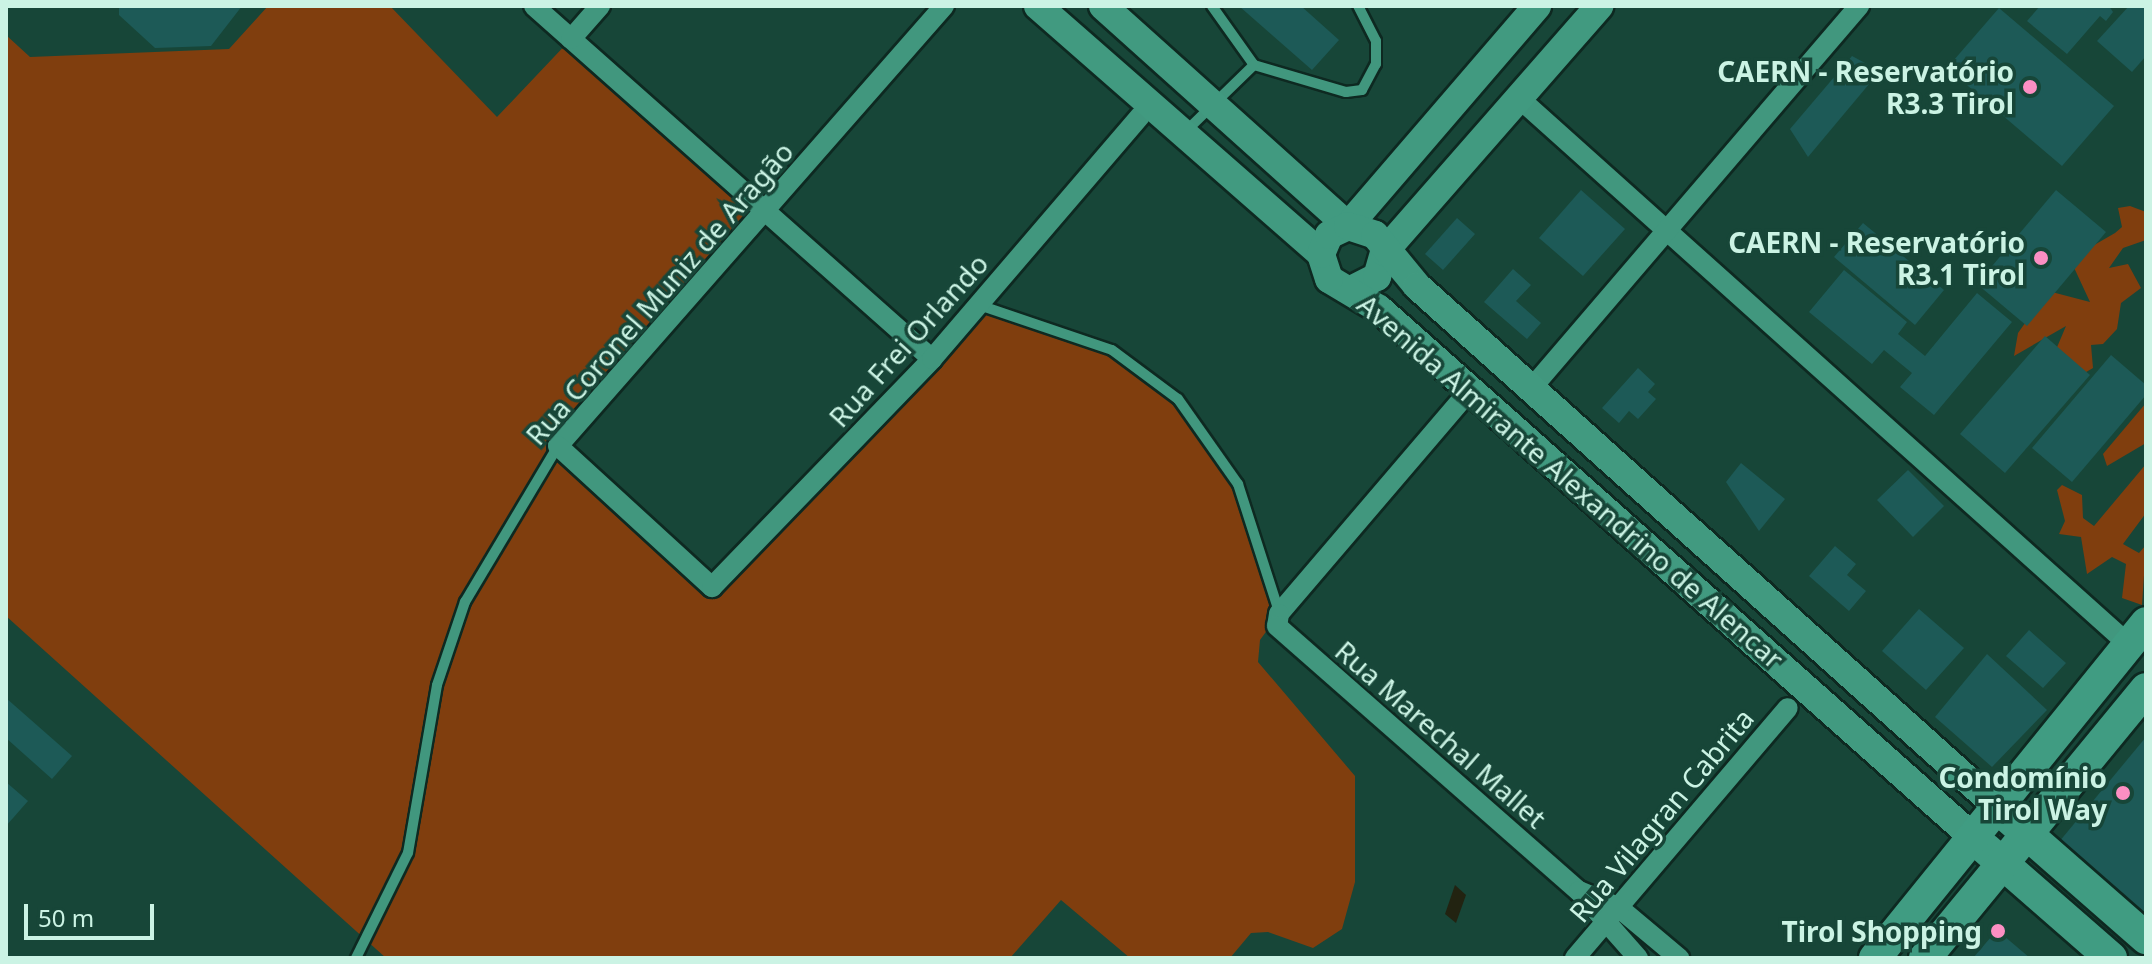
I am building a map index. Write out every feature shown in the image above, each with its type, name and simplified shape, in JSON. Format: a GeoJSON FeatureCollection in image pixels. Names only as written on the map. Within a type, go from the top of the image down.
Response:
{"type":"FeatureCollection","features":[{"type":"Feature","properties":{"kind":"main road","name":"Avenida Almirante Alexandrino de Alencar"},"geometry":{"type":"LineString","coordinates":[[1038,6],[1321,254],[1329,279],[1353,289],[1379,309],[2111,958]]}},
{"type":"Feature","properties":{"kind":"main road","name":"Avenida Almirante Alexandrino de Alencar"},"geometry":{"type":"LineString","coordinates":[[1103,6],[1215,103],[1348,226],[1367,229],[1410,280],[1530,390],[2146,938]]}},
{"type":"Feature","properties":{"kind":"main road"},"geometry":{"type":"LineString","coordinates":[[1321,254],[1329,235],[1348,226],[1537,6]]}},
{"type":"Feature","properties":{"kind":"main road"},"geometry":{"type":"LineString","coordinates":[[1353,289],[1377,277],[1384,252],[1599,6]]}},
{"type":"Feature","properties":{"kind":"main road"},"geometry":{"type":"LineString","coordinates":[[1379,309],[1378,287],[1410,280],[1401,250],[1407,228]]}},
{"type":"Feature","properties":{"kind":"main road"},"geometry":{"type":"LineString","coordinates":[[1875,958],[1975,839],[2137,634]]}},
{"type":"Feature","properties":{"kind":"main road"},"geometry":{"type":"LineString","coordinates":[[1925,958],[2000,862],[2146,689]]}},
{"type":"Feature","properties":{"kind":"street"},"geometry":{"type":"LineString","coordinates":[[534,6],[932,359]]}},
{"type":"Feature","properties":{"kind":"street"},"geometry":{"type":"LineString","coordinates":[[571,39],[600,6]]}},
{"type":"Feature","properties":{"kind":"street","name":"Rua Coronel Muniz de Aragão"},"geometry":{"type":"LineString","coordinates":[[558,446],[767,214],[944,6]]}},
{"type":"Feature","properties":{"kind":"street"},"geometry":{"type":"LineString","coordinates":[[1530,390],[1859,6]]}},
{"type":"Feature","properties":{"kind":"street"},"geometry":{"type":"LineString","coordinates":[[1520,99],[1666,230],[2137,634]]}},
{"type":"Feature","properties":{"kind":"street","name":"Rua Frei Orlando"},"geometry":{"type":"LineString","coordinates":[[558,446],[707,582],[720,584],[932,359],[1140,116]]}},
{"type":"Feature","properties":{"kind":"street"},"geometry":{"type":"LineString","coordinates":[[1279,614],[1470,390]]}},
{"type":"Feature","properties":{"kind":"street","name":"Rua Marechal Mallet"},"geometry":{"type":"LineString","coordinates":[[1279,614],[1280,632],[1579,891],[1603,926],[1638,958]]}},
{"type":"Feature","properties":{"kind":"street","name":"Rua Vilagran Cabrita"},"geometry":{"type":"LineString","coordinates":[[1575,958],[1788,708]]}},
{"type":"Feature","properties":{"kind":"street","name":"Rua Marechal Mallet"},"geometry":{"type":"LineString","coordinates":[[1579,891],[1618,907],[1679,958]]}},
{"type":"Feature","properties":{"kind":"lane"},"geometry":{"type":"LineString","coordinates":[[1212,6],[1254,65],[1333,91],[1362,90],[1376,64],[1376,41],[1358,6]]}},
{"type":"Feature","properties":{"kind":"lane"},"geometry":{"type":"LineString","coordinates":[[1182,135],[1254,65]]}},
{"type":"Feature","properties":{"kind":"lane"},"geometry":{"type":"LineString","coordinates":[[979,305],[1112,350],[1178,399],[1238,484],[1279,614]]}},
{"type":"Feature","properties":{"kind":"lane","name":"Rua Coronel Muniz de Aragão"},"geometry":{"type":"LineString","coordinates":[[356,958],[408,853],[437,685],[465,602],[558,446]]}},
{"type":"Feature","properties":{"kind":"shaded area"},"geometry":{"type":"Polygon","coordinates":[[[268,6],[390,6],[497,117],[571,39],[767,214],[559,446],[707,582],[979,305],[1112,350],[1178,399],[1238,484],[1279,614],[1260,640],[1258,662],[1355,776],[1355,882],[1342,929],[1313,948],[1268,932],[1251,933],[1230,958],[1130,958],[1061,900],[1010,958],[386,958],[6,616],[6,35],[30,57],[229,49],[268,6]]]}},
{"type":"Feature","properties":{"kind":"shaded area"},"geometry":{"type":"Polygon","coordinates":[[[2130,206],[2146,212],[2146,240],[2123,248],[2109,268],[2128,264],[2141,288],[2121,303],[2117,329],[2103,344],[2091,345],[2093,368],[2081,375],[2055,352],[2066,326],[2014,356],[2018,333],[2048,291],[2090,302],[2070,259],[2122,227],[2118,208],[2130,206]]]}},
{"type":"Feature","properties":{"kind":"shaded area"},"geometry":{"type":"Polygon","coordinates":[[[2146,403],[2146,443],[2107,466],[2103,454],[2146,403]]]}},
{"type":"Feature","properties":{"kind":"shaded area"},"geometry":{"type":"Polygon","coordinates":[[[2146,464],[2146,513],[2123,544],[2139,553],[2146,545],[2142,605],[2122,598],[2126,564],[2112,557],[2087,574],[2081,537],[2059,534],[2065,521],[2057,490],[2062,485],[2082,495],[2083,518],[2094,526],[2146,464]]]}},
{"type":"Feature","properties":{"kind":"shaded area"},"geometry":{"type":"Polygon","coordinates":[[[1455,885],[1466,895],[1456,923],[1445,914],[1455,885]]]}},
{"type":"Feature","properties":{"kind":"building"},"geometry":{"type":"Polygon","coordinates":[[[119,6],[242,6],[211,46],[155,48],[119,15],[119,6]]]}},
{"type":"Feature","properties":{"kind":"building"},"geometry":{"type":"Polygon","coordinates":[[[1239,6],[1301,6],[1339,40],[1312,70],[1239,6]]]}},
{"type":"Feature","properties":{"kind":"building"},"geometry":{"type":"Polygon","coordinates":[[[2040,6],[2109,6],[2113,12],[2106,21],[2100,16],[2067,54],[2027,21],[2040,6]]]}},
{"type":"Feature","properties":{"kind":"building"},"geometry":{"type":"Polygon","coordinates":[[[2129,6],[2146,6],[2146,56],[2132,72],[2097,41],[2129,6]]]}},
{"type":"Feature","properties":{"kind":"building","name":"CAERN - Reservatório R3.3 Tirol"},"geometry":{"type":"Polygon","coordinates":[[[1999,8],[2114,106],[2062,166],[1947,68],[1999,8]]]}},
{"type":"Feature","properties":{"kind":"building"},"geometry":{"type":"Polygon","coordinates":[[[1852,56],[1880,71],[1808,157],[1790,129],[1852,56]]]}},
{"type":"Feature","properties":{"kind":"building"},"geometry":{"type":"Polygon","coordinates":[[[1581,190],[1625,229],[1583,276],[1539,238],[1581,190]]]}},
{"type":"Feature","properties":{"kind":"building","name":"CAERN - Reservatório R3.1 Tirol"},"geometry":{"type":"Polygon","coordinates":[[[2056,190],[2106,232],[2027,326],[1977,284],[2056,190]]]}},
{"type":"Feature","properties":{"kind":"building"},"geometry":{"type":"Polygon","coordinates":[[[1457,218],[1475,234],[1443,270],[1425,254],[1457,218]]]}},
{"type":"Feature","properties":{"kind":"building"},"geometry":{"type":"Polygon","coordinates":[[[1863,223],[1944,290],[1915,325],[1834,257],[1863,223]]]}},
{"type":"Feature","properties":{"kind":"building"},"geometry":{"type":"Polygon","coordinates":[[[1513,269],[1531,285],[1516,301],[1541,323],[1527,339],[1484,302],[1513,269]]]}},
{"type":"Feature","properties":{"kind":"building"},"geometry":{"type":"Polygon","coordinates":[[[1844,270],[1907,322],[1898,334],[1925,356],[1977,293],[2012,322],[1934,415],[1900,387],[1912,373],[1884,350],[1872,364],[1809,312],[1844,270]]]}},
{"type":"Feature","properties":{"kind":"building"},"geometry":{"type":"Polygon","coordinates":[[[2045,336],[2090,375],[2005,473],[1960,434],[2045,336]]]}},
{"type":"Feature","properties":{"kind":"building"},"geometry":{"type":"Polygon","coordinates":[[[2111,355],[2146,385],[2146,395],[2072,482],[2032,448],[2111,355]]]}},
{"type":"Feature","properties":{"kind":"building"},"geometry":{"type":"Polygon","coordinates":[[[1638,368],[1655,384],[1648,392],[1656,399],[1638,419],[1629,411],[1619,423],[1602,408],[1638,368]]]}},
{"type":"Feature","properties":{"kind":"building"},"geometry":{"type":"Polygon","coordinates":[[[1741,463],[1785,499],[1759,531],[1726,482],[1741,463]]]}},
{"type":"Feature","properties":{"kind":"building"},"geometry":{"type":"Polygon","coordinates":[[[1908,470],[1944,506],[1913,537],[1877,500],[1908,470]]]}},
{"type":"Feature","properties":{"kind":"building"},"geometry":{"type":"Polygon","coordinates":[[[1835,546],[1856,564],[1847,575],[1866,591],[1849,611],[1809,576],[1835,546]]]}},
{"type":"Feature","properties":{"kind":"building"},"geometry":{"type":"Polygon","coordinates":[[[1919,609],[1964,648],[1926,690],[1882,651],[1919,609]]]}},
{"type":"Feature","properties":{"kind":"building"},"geometry":{"type":"Polygon","coordinates":[[[2029,630],[2066,663],[2043,688],[2006,656],[2029,630]]]}},
{"type":"Feature","properties":{"kind":"building"},"geometry":{"type":"Polygon","coordinates":[[[1987,654],[2047,710],[1992,767],[1935,717],[1987,654]]]}},
{"type":"Feature","properties":{"kind":"building"},"geometry":{"type":"Polygon","coordinates":[[[6,698],[72,756],[52,779],[6,738],[6,698]]]}},
{"type":"Feature","properties":{"kind":"building","name":"Condomínio Tirol Way"},"geometry":{"type":"Polygon","coordinates":[[[2146,737],[2146,924],[2054,848],[2146,737]]]}},
{"type":"Feature","properties":{"kind":"building"},"geometry":{"type":"Polygon","coordinates":[[[6,782],[28,801],[6,826],[6,782]]]}},
{"type":"Feature","properties":{"kind":"building"},"geometry":{"type":"Polygon","coordinates":[[[1997,930],[2030,958],[1973,958],[1997,930]]]}},
{"type":"Feature","properties":{"kind":"place","name":"CAERN - Reservatório R3.3 Tirol"},"geometry":{"type":"Point","coordinates":[2030,87]}},
{"type":"Feature","properties":{"kind":"place","name":"CAERN - Reservatório R3.1 Tirol"},"geometry":{"type":"Point","coordinates":[2041,258]}},
{"type":"Feature","properties":{"kind":"place","name":"Condomínio Tirol Way"},"geometry":{"type":"Point","coordinates":[2123,793]}},
{"type":"Feature","properties":{"kind":"place","name":"Tirol Shopping"},"geometry":{"type":"Point","coordinates":[1998,931]}}]}
